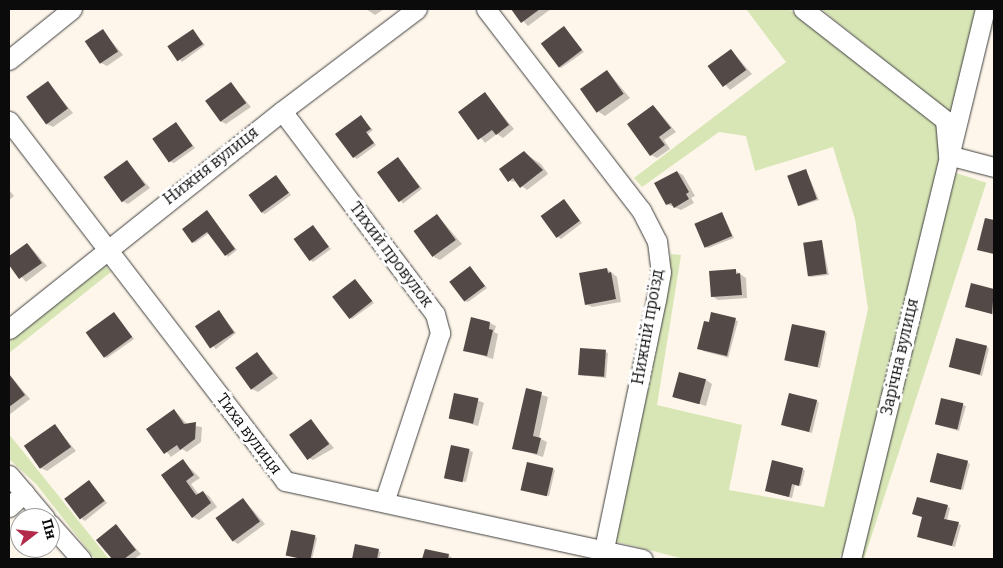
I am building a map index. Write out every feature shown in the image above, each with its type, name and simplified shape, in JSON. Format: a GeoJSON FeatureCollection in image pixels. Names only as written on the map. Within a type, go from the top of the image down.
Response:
{"type":"FeatureCollection","features":[{"type":"Feature","properties":{"kind":"street"},"geometry":{"type":"LineString","coordinates":[[9,60],[72,9]]}},
{"type":"Feature","properties":{"kind":"street","name":"Нижня вулиця"},"geometry":{"type":"LineString","coordinates":[[9,329],[282,111],[417,9]]}},
{"type":"Feature","properties":{"kind":"street","name":"Нижній проїзд"},"geometry":{"type":"LineString","coordinates":[[486,9],[641,210],[658,241],[661,272],[604,550]]}},
{"type":"Feature","properties":{"kind":"street","name":"Зарічна вулиця"},"geometry":{"type":"LineString","coordinates":[[803,9],[945,120],[948,155]]}},
{"type":"Feature","properties":{"kind":"street","name":"Зарічна вулиця"},"geometry":{"type":"LineString","coordinates":[[851,559],[985,9]]}},
{"type":"Feature","properties":{"kind":"street","name":"Тихий провулок"},"geometry":{"type":"LineString","coordinates":[[282,111],[435,314],[440,333],[384,502]]}},
{"type":"Feature","properties":{"kind":"street","name":"Тиха вулиця"},"geometry":{"type":"LineString","coordinates":[[9,121],[285,481],[643,559]]}},
{"type":"Feature","properties":{"kind":"street"},"geometry":{"type":"LineString","coordinates":[[948,155],[994,167]]}},
{"type":"Feature","properties":{"kind":"street"},"geometry":{"type":"LineString","coordinates":[[9,476],[37,508]]}},
{"type":"Feature","properties":{"kind":"street"},"geometry":{"type":"LineString","coordinates":[[9,507],[24,493]]}},
{"type":"Feature","properties":{"kind":"street"},"geometry":{"type":"LineString","coordinates":[[60,535],[81,559]]}},
{"type":"Feature","properties":{"kind":"green space"},"geometry":{"type":"Polygon","coordinates":[[[746,9],[789,9],[937,125],[941,160],[839,559],[684,559],[614,541],[671,254],[681,255],[657,405],[742,425],[729,490],[824,507],[868,309],[855,219],[833,147],[755,171],[746,136],[719,132],[642,187],[634,178],[786,62],[746,9]]]}},
{"type":"Feature","properties":{"kind":"green space"},"geometry":{"type":"Polygon","coordinates":[[[821,9],[976,9],[952,115],[821,9]]]}},
{"type":"Feature","properties":{"kind":"green space"},"geometry":{"type":"Polygon","coordinates":[[[953,172],[986,183],[864,559],[856,559],[830,551],[953,172]]]}},
{"type":"Feature","properties":{"kind":"green space"},"geometry":{"type":"Polygon","coordinates":[[[104,264],[111,272],[9,353],[9,341],[104,264]]]}},
{"type":"Feature","properties":{"kind":"green space"},"geometry":{"type":"Polygon","coordinates":[[[9,434],[109,559],[95,559],[60,515],[60,508],[55,508],[36,484],[9,459],[9,434]]]}},
{"type":"Feature","properties":{"kind":"building"},"geometry":{"type":"Polygon","coordinates":[[[511,9],[540,9],[521,23],[511,9]]]}},
{"type":"Feature","properties":{"kind":"building"},"geometry":{"type":"Polygon","coordinates":[[[564,26],[582,50],[559,67],[541,43],[564,26]]]}},
{"type":"Feature","properties":{"kind":"building"},"geometry":{"type":"Polygon","coordinates":[[[103,29],[118,51],[100,64],[85,41],[103,29]]]}},
{"type":"Feature","properties":{"kind":"building"},"geometry":{"type":"Polygon","coordinates":[[[193,29],[203,44],[177,61],[167,46],[193,29]]]}},
{"type":"Feature","properties":{"kind":"building"},"geometry":{"type":"Polygon","coordinates":[[[731,49],[746,70],[723,87],[708,66],[731,49]]]}},
{"type":"Feature","properties":{"kind":"building"},"geometry":{"type":"Polygon","coordinates":[[[607,70],[624,94],[597,113],[580,89],[607,70]]]}},
{"type":"Feature","properties":{"kind":"building"},"geometry":{"type":"Polygon","coordinates":[[[48,81],[68,109],[46,124],[26,97],[48,81]]]}},
{"type":"Feature","properties":{"kind":"building"},"geometry":{"type":"Polygon","coordinates":[[[231,82],[246,103],[220,122],[205,101],[231,82]]]}},
{"type":"Feature","properties":{"kind":"building"},"geometry":{"type":"Polygon","coordinates":[[[485,92],[509,125],[496,135],[492,130],[478,140],[458,112],[485,92]]]}},
{"type":"Feature","properties":{"kind":"building"},"geometry":{"type":"Polygon","coordinates":[[[653,105],[671,128],[659,137],[665,145],[650,156],[627,124],[653,105]]]}},
{"type":"Feature","properties":{"kind":"building"},"geometry":{"type":"Polygon","coordinates":[[[361,115],[371,129],[366,132],[374,143],[353,158],[335,134],[361,115]]]}},
{"type":"Feature","properties":{"kind":"building"},"geometry":{"type":"Polygon","coordinates":[[[176,122],[193,146],[169,162],[152,139],[176,122]]]}},
{"type":"Feature","properties":{"kind":"building"},"geometry":{"type":"Polygon","coordinates":[[[524,151],[543,170],[520,188],[513,178],[508,182],[499,169],[524,151]]]}},
{"type":"Feature","properties":{"kind":"building"},"geometry":{"type":"Polygon","coordinates":[[[398,157],[420,187],[399,202],[377,172],[398,157]]]}},
{"type":"Feature","properties":{"kind":"building"},"geometry":{"type":"Polygon","coordinates":[[[127,160],[145,185],[122,202],[104,177],[127,160]]]}},
{"type":"Feature","properties":{"kind":"building"},"geometry":{"type":"Polygon","coordinates":[[[806,169],[817,199],[798,206],[787,176],[806,169]]]}},
{"type":"Feature","properties":{"kind":"building"},"geometry":{"type":"Polygon","coordinates":[[[677,171],[689,192],[686,194],[689,199],[674,208],[671,203],[666,205],[654,183],[677,171]]]}},
{"type":"Feature","properties":{"kind":"building"},"geometry":{"type":"Polygon","coordinates":[[[276,175],[289,193],[261,213],[248,195],[276,175]]]}},
{"type":"Feature","properties":{"kind":"building"},"geometry":{"type":"Polygon","coordinates":[[[564,199],[580,221],[556,238],[541,216],[564,199]]]}},
{"type":"Feature","properties":{"kind":"building"},"geometry":{"type":"Polygon","coordinates":[[[207,210],[235,249],[225,256],[207,232],[192,243],[182,229],[207,210]]]}},
{"type":"Feature","properties":{"kind":"building"},"geometry":{"type":"Polygon","coordinates":[[[722,212],[732,236],[705,248],[694,224],[722,212]]]}},
{"type":"Feature","properties":{"kind":"building"},"geometry":{"type":"Polygon","coordinates":[[[437,214],[456,240],[432,257],[414,231],[437,214]]]}},
{"type":"Feature","properties":{"kind":"building"},"geometry":{"type":"Polygon","coordinates":[[[985,218],[994,220],[994,254],[977,250],[985,218]]]}},
{"type":"Feature","properties":{"kind":"building"},"geometry":{"type":"Polygon","coordinates":[[[313,225],[329,247],[309,261],[294,239],[313,225]]]}},
{"type":"Feature","properties":{"kind":"building"},"geometry":{"type":"Polygon","coordinates":[[[822,240],[827,274],[808,276],[803,243],[822,240]]]}},
{"type":"Feature","properties":{"kind":"building"},"geometry":{"type":"Polygon","coordinates":[[[27,243],[42,263],[19,279],[9,265],[9,256],[27,243]]]}},
{"type":"Feature","properties":{"kind":"building"},"geometry":{"type":"Polygon","coordinates":[[[470,266],[485,286],[464,302],[449,282],[470,266]]]}},
{"type":"Feature","properties":{"kind":"building"},"geometry":{"type":"Polygon","coordinates":[[[607,268],[608,273],[611,272],[616,299],[585,305],[579,273],[607,268]]]}},
{"type":"Feature","properties":{"kind":"building"},"geometry":{"type":"Polygon","coordinates":[[[736,269],[736,274],[740,273],[742,295],[711,297],[709,271],[736,269]]]}},
{"type":"Feature","properties":{"kind":"building"},"geometry":{"type":"Polygon","coordinates":[[[355,279],[372,301],[349,319],[332,297],[355,279]]]}},
{"type":"Feature","properties":{"kind":"building"},"geometry":{"type":"Polygon","coordinates":[[[971,283],[994,289],[992,314],[965,307],[971,283]]]}},
{"type":"Feature","properties":{"kind":"building"},"geometry":{"type":"Polygon","coordinates":[[[219,310],[234,332],[210,349],[195,326],[219,310]]]}},
{"type":"Feature","properties":{"kind":"building"},"geometry":{"type":"Polygon","coordinates":[[[114,312],[132,337],[104,358],[86,333],[114,312]]]}},
{"type":"Feature","properties":{"kind":"building"},"geometry":{"type":"Polygon","coordinates":[[[711,312],[736,318],[727,356],[697,349],[704,321],[709,322],[711,312]]]}},
{"type":"Feature","properties":{"kind":"building"},"geometry":{"type":"Polygon","coordinates":[[[471,317],[490,322],[489,329],[493,330],[487,356],[463,351],[471,317]]]}},
{"type":"Feature","properties":{"kind":"building"},"geometry":{"type":"Polygon","coordinates":[[[792,324],[825,331],[818,367],[784,360],[792,324]]]}},
{"type":"Feature","properties":{"kind":"building"},"geometry":{"type":"Polygon","coordinates":[[[956,338],[987,346],[980,375],[949,367],[956,338]]]}},
{"type":"Feature","properties":{"kind":"building"},"geometry":{"type":"Polygon","coordinates":[[[580,348],[606,350],[604,377],[578,375],[580,348]]]}},
{"type":"Feature","properties":{"kind":"building"},"geometry":{"type":"Polygon","coordinates":[[[257,352],[273,374],[251,390],[235,368],[257,352]]]}},
{"type":"Feature","properties":{"kind":"building"},"geometry":{"type":"Polygon","coordinates":[[[679,372],[706,379],[699,404],[672,397],[679,372]]]}},
{"type":"Feature","properties":{"kind":"building"},"geometry":{"type":"Polygon","coordinates":[[[9,374],[25,395],[9,407],[9,374]]]}},
{"type":"Feature","properties":{"kind":"building"},"geometry":{"type":"Polygon","coordinates":[[[526,388],[542,392],[533,436],[541,438],[537,454],[512,449],[526,388]]]}},
{"type":"Feature","properties":{"kind":"building"},"geometry":{"type":"Polygon","coordinates":[[[454,393],[478,398],[473,424],[449,418],[454,393]]]}},
{"type":"Feature","properties":{"kind":"building"},"geometry":{"type":"Polygon","coordinates":[[[789,393],[817,400],[809,432],[781,425],[789,393]]]}},
{"type":"Feature","properties":{"kind":"building"},"geometry":{"type":"Polygon","coordinates":[[[941,398],[963,403],[957,429],[935,424],[941,398]]]}},
{"type":"Feature","properties":{"kind":"building"},"geometry":{"type":"Polygon","coordinates":[[[174,409],[184,424],[196,422],[195,439],[180,450],[177,445],[164,454],[146,429],[174,409]]]}},
{"type":"Feature","properties":{"kind":"building"},"geometry":{"type":"Polygon","coordinates":[[[311,419],[329,444],[307,460],[289,435],[311,419]]]}},
{"type":"Feature","properties":{"kind":"building"},"geometry":{"type":"Polygon","coordinates":[[[55,424],[71,447],[40,469],[24,446],[55,424]]]}},
{"type":"Feature","properties":{"kind":"building"},"geometry":{"type":"Polygon","coordinates":[[[451,445],[470,449],[463,482],[444,478],[451,445]]]}},
{"type":"Feature","properties":{"kind":"building"},"geometry":{"type":"Polygon","coordinates":[[[937,453],[968,461],[961,490],[930,482],[937,453]]]}},
{"type":"Feature","properties":{"kind":"building"},"geometry":{"type":"Polygon","coordinates":[[[183,459],[194,475],[186,481],[196,495],[203,491],[211,503],[192,518],[161,475],[183,459]]]}},
{"type":"Feature","properties":{"kind":"building"},"geometry":{"type":"Polygon","coordinates":[[[772,460],[803,468],[799,486],[792,484],[789,497],[765,491],[772,460]]]}},
{"type":"Feature","properties":{"kind":"building"},"geometry":{"type":"Polygon","coordinates":[[[527,462],[553,468],[547,496],[520,490],[527,462]]]}},
{"type":"Feature","properties":{"kind":"building"},"geometry":{"type":"Polygon","coordinates":[[[89,480],[105,501],[80,519],[64,499],[89,480]]]}},
{"type":"Feature","properties":{"kind":"building"},"geometry":{"type":"Polygon","coordinates":[[[917,497],[948,505],[944,519],[959,522],[952,546],[917,537],[922,517],[912,514],[917,497]]]}},
{"type":"Feature","properties":{"kind":"building"},"geometry":{"type":"Polygon","coordinates":[[[243,498],[260,521],[233,541],[215,518],[243,498]]]}},
{"type":"Feature","properties":{"kind":"building"},"geometry":{"type":"Polygon","coordinates":[[[116,524],[136,550],[124,559],[112,559],[96,540],[116,524]]]}},
{"type":"Feature","properties":{"kind":"building"},"geometry":{"type":"Polygon","coordinates":[[[291,530],[315,535],[310,559],[286,555],[291,530]]]}},
{"type":"Feature","properties":{"kind":"building"},"geometry":{"type":"Polygon","coordinates":[[[355,544],[379,549],[377,559],[352,559],[355,544]]]}},
{"type":"Feature","properties":{"kind":"building"},"geometry":{"type":"Polygon","coordinates":[[[425,549],[449,554],[448,559],[422,559],[425,549]]]}}]}
